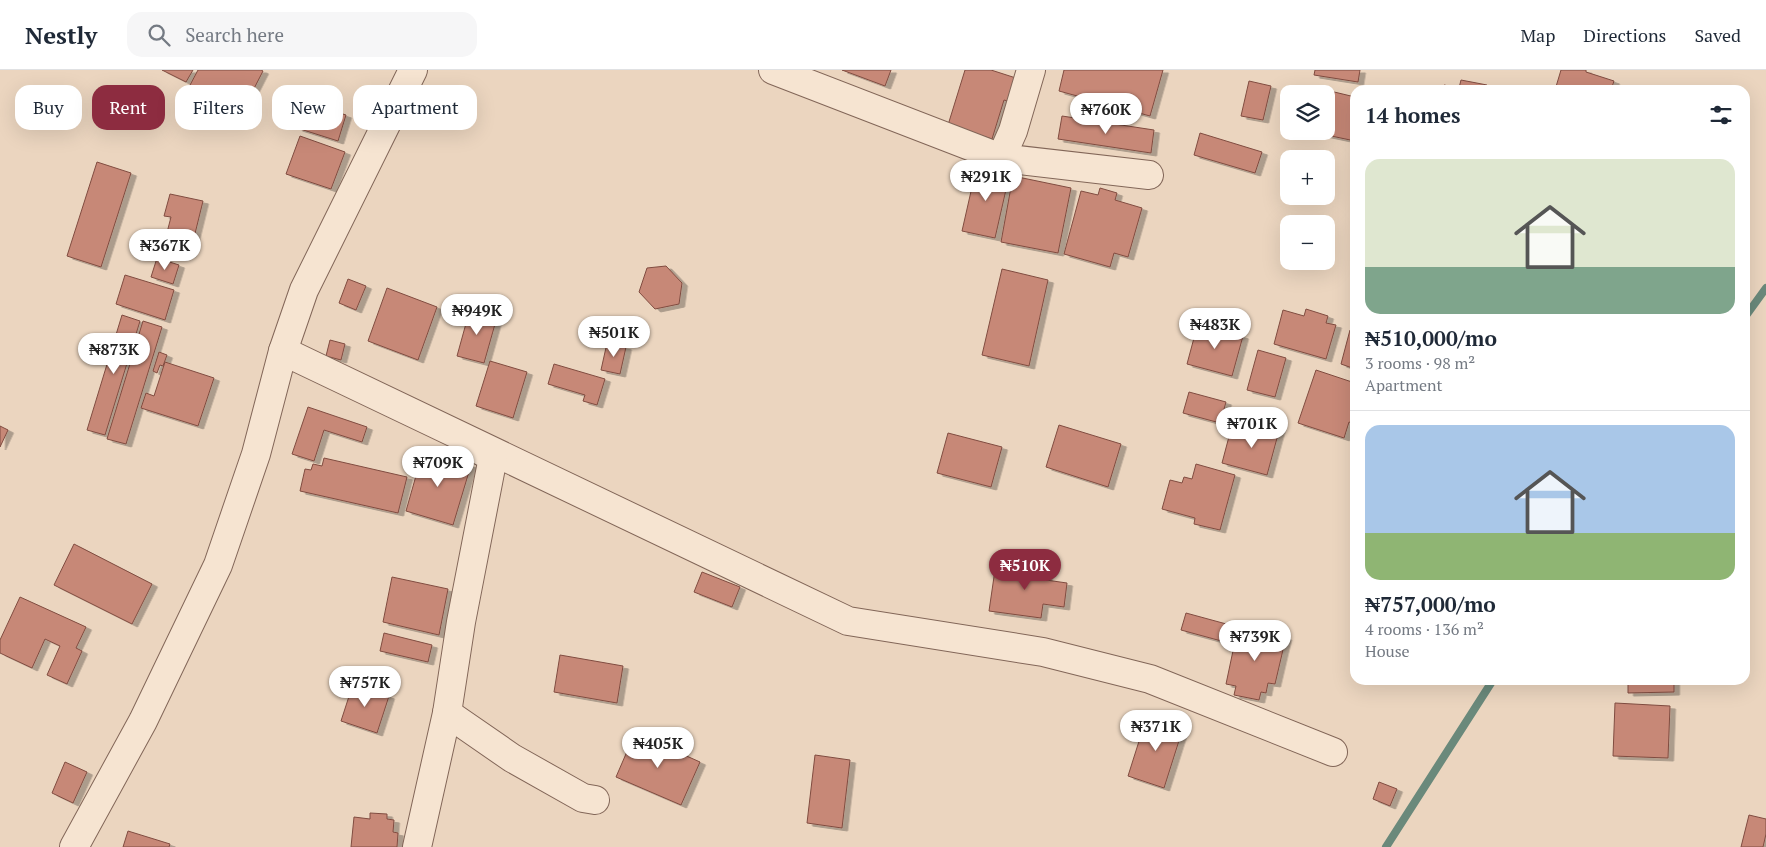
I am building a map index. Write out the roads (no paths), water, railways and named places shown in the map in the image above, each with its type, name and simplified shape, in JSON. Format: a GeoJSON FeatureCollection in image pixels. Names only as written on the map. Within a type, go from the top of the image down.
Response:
{"type":"FeatureCollection","features":[{"type":"Feature","properties":{"kind":"street"},"geometry":{"type":"LineString","coordinates":[[74,847],[143,720],[218,565],[256,454],[283,351],[304,290],[413,70]]}},
{"type":"Feature","properties":{"kind":"street"},"geometry":{"type":"LineString","coordinates":[[773,70],[1001,158],[1149,175]]}},
{"type":"Feature","properties":{"kind":"street"},"geometry":{"type":"LineString","coordinates":[[1001,158],[1014,131],[1031,70]]}},
{"type":"Feature","properties":{"kind":"street"},"geometry":{"type":"LineString","coordinates":[[283,351],[378,408],[469,445],[493,457],[461,622],[447,713],[418,847]]}},
{"type":"Feature","properties":{"kind":"street"},"geometry":{"type":"LineString","coordinates":[[283,351],[848,621],[1043,652],[1150,679],[1333,752]]}},
{"type":"Feature","properties":{"kind":"street"},"geometry":{"type":"LineString","coordinates":[[447,713],[512,758],[583,798],[595,800]]}},
{"type":"Feature","properties":{"kind":"waterway"},"geometry":{"type":"LineString","coordinates":[[1750,310],[1766,288]]}},
{"type":"Feature","properties":{"kind":"waterway"},"geometry":{"type":"LineString","coordinates":[[1386,847],[1490,685]]}}]}
